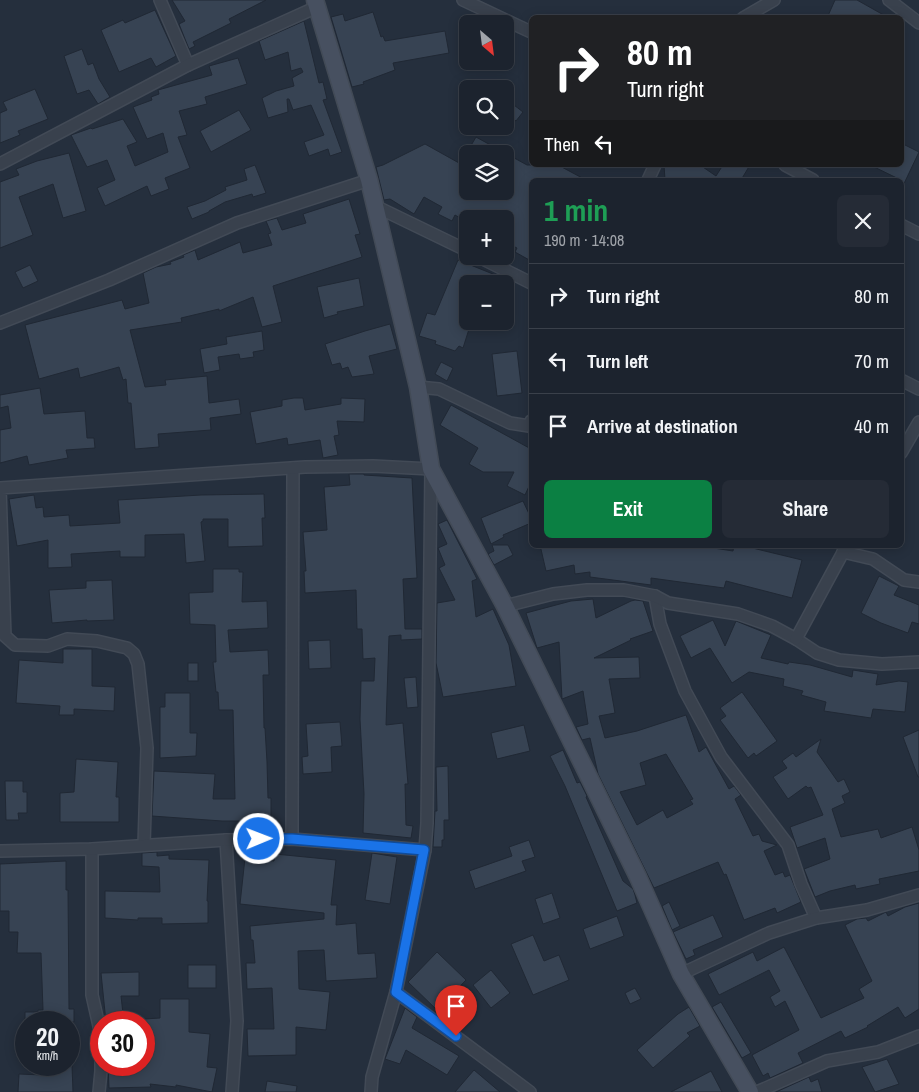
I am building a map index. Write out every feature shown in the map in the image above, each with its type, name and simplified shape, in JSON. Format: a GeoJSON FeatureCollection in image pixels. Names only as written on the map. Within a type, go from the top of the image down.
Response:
{"type":"FeatureCollection","features":[{"type":"Feature","properties":{"kind":"street"},"geometry":{"type":"LineString","coordinates":[[160,0],[188,65]]}},
{"type":"Feature","properties":{"kind":"street"},"geometry":{"type":"LineString","coordinates":[[463,0],[529,31]]}},
{"type":"Feature","properties":{"kind":"street"},"geometry":{"type":"LineString","coordinates":[[748,15],[774,0]]}},
{"type":"Feature","properties":{"kind":"street"},"geometry":{"type":"LineString","coordinates":[[889,0],[919,23]]}},
{"type":"Feature","properties":{"kind":"street"},"geometry":{"type":"LineString","coordinates":[[0,164],[188,65],[316,4],[375,206],[418,387],[431,469],[427,823],[424,850],[396,992],[372,1078],[371,1092]]}},
{"type":"Feature","properties":{"kind":"street"},"geometry":{"type":"LineString","coordinates":[[789,167],[809,178]]}},
{"type":"Feature","properties":{"kind":"street"},"geometry":{"type":"LineString","coordinates":[[0,323],[108,280],[237,224],[368,180]]}},
{"type":"Feature","properties":{"kind":"street"},"geometry":{"type":"LineString","coordinates":[[375,206],[459,247]]}},
{"type":"Feature","properties":{"kind":"street"},"geometry":{"type":"LineString","coordinates":[[904,226],[919,234]]}},
{"type":"Feature","properties":{"kind":"street"},"geometry":{"type":"LineString","coordinates":[[495,265],[529,282]]}},
{"type":"Feature","properties":{"kind":"street"},"geometry":{"type":"LineString","coordinates":[[904,382],[919,389]]}},
{"type":"Feature","properties":{"kind":"street"},"geometry":{"type":"LineString","coordinates":[[418,387],[439,389],[510,423],[529,426]]}},
{"type":"Feature","properties":{"kind":"street"},"geometry":{"type":"LineString","coordinates":[[904,448],[919,422]]}},
{"type":"Feature","properties":{"kind":"street"},"geometry":{"type":"LineString","coordinates":[[144,845],[147,748],[138,664],[134,654],[128,648],[97,641],[67,639],[48,646],[15,645],[5,636],[0,488],[293,468],[373,466],[431,469]]}},
{"type":"Feature","properties":{"kind":"street"},"geometry":{"type":"LineString","coordinates":[[292,839],[293,468]]}},
{"type":"Feature","properties":{"kind":"street"},"geometry":{"type":"LineString","coordinates":[[431,469],[505,606],[638,877],[681,974],[750,1092]]}},
{"type":"Feature","properties":{"kind":"street"},"geometry":{"type":"LineString","coordinates":[[796,639],[845,548],[873,559],[904,580],[919,582]]}},
{"type":"Feature","properties":{"kind":"street"},"geometry":{"type":"LineString","coordinates":[[505,606],[553,594],[587,590],[624,590],[655,596],[668,603],[738,614],[772,626],[817,653],[839,660],[882,664],[919,662]]}},
{"type":"Feature","properties":{"kind":"street"},"geometry":{"type":"LineString","coordinates":[[655,596],[660,624],[685,690],[721,757],[788,845],[801,884],[816,918]]}},
{"type":"Feature","properties":{"kind":"street"},"geometry":{"type":"LineString","coordinates":[[0,851],[92,849],[226,840],[292,839],[424,850]]}},
{"type":"Feature","properties":{"kind":"street"},"geometry":{"type":"LineString","coordinates":[[226,840],[230,952],[230,1066],[227,1092]]}},
{"type":"Feature","properties":{"kind":"street"},"geometry":{"type":"LineString","coordinates":[[226,840],[237,1021],[232,1092]]}},
{"type":"Feature","properties":{"kind":"street"},"geometry":{"type":"LineString","coordinates":[[92,849],[92,995],[100,1035],[101,1071],[99,1092]]}},
{"type":"Feature","properties":{"kind":"street"},"geometry":{"type":"LineString","coordinates":[[681,974],[770,933],[816,918],[867,910],[919,894]]}},
{"type":"Feature","properties":{"kind":"street"},"geometry":{"type":"LineString","coordinates":[[396,992],[530,1092]]}},
{"type":"Feature","properties":{"kind":"street"},"geometry":{"type":"LineString","coordinates":[[757,1092],[827,1061],[878,1052],[919,1036]]}},
{"type":"Feature","properties":{"kind":"building"},"geometry":{"type":"Polygon","coordinates":[[[172,0],[266,0],[229,19],[231,23],[193,42],[195,46],[189,49],[179,24],[185,21],[172,0]]]}},
{"type":"Feature","properties":{"kind":"building"},"geometry":{"type":"Polygon","coordinates":[[[835,0],[857,0],[884,15],[828,15],[835,0]]]}},
{"type":"Feature","properties":{"kind":"building"},"geometry":{"type":"Polygon","coordinates":[[[155,10],[176,56],[156,67],[151,58],[119,72],[101,30],[123,20],[125,23],[155,10]]]}},
{"type":"Feature","properties":{"kind":"building"},"geometry":{"type":"Polygon","coordinates":[[[373,12],[381,37],[383,36],[385,41],[445,31],[449,53],[393,63],[395,70],[363,82],[364,84],[352,87],[331,17],[343,14],[345,21],[373,12]]]}},
{"type":"Feature","properties":{"kind":"building"},"geometry":{"type":"Polygon","coordinates":[[[304,21],[319,83],[323,82],[327,99],[323,100],[342,152],[330,156],[328,149],[309,156],[304,142],[324,135],[311,105],[293,110],[289,99],[287,99],[288,112],[268,118],[262,98],[276,91],[294,86],[292,78],[303,72],[301,68],[291,71],[288,52],[265,60],[259,41],[304,21]]]}},
{"type":"Feature","properties":{"kind":"building"},"geometry":{"type":"Polygon","coordinates":[[[82,49],[88,65],[93,63],[99,79],[110,97],[98,104],[89,90],[77,94],[64,56],[82,49]]]}},
{"type":"Feature","properties":{"kind":"building"},"geometry":{"type":"Polygon","coordinates":[[[238,58],[247,84],[205,97],[207,104],[179,111],[187,135],[178,137],[190,168],[165,178],[169,189],[151,196],[147,186],[105,206],[97,188],[115,180],[107,160],[87,167],[71,135],[123,119],[137,142],[127,146],[135,166],[168,152],[163,133],[147,139],[133,107],[152,100],[151,97],[159,94],[158,90],[212,75],[209,66],[238,58]]]}},
{"type":"Feature","properties":{"kind":"building"},"geometry":{"type":"Polygon","coordinates":[[[35,89],[48,119],[18,131],[20,135],[0,143],[0,113],[7,110],[3,102],[35,89]]]}},
{"type":"Feature","properties":{"kind":"building"},"geometry":{"type":"Polygon","coordinates":[[[514,105],[523,112],[516,121],[514,119],[514,105]]]}},
{"type":"Feature","properties":{"kind":"building"},"geometry":{"type":"Polygon","coordinates":[[[239,110],[251,130],[211,152],[200,131],[239,110]]]}},
{"type":"Feature","properties":{"kind":"building"},"geometry":{"type":"Polygon","coordinates":[[[476,137],[491,145],[471,145],[476,137]]]}},
{"type":"Feature","properties":{"kind":"building"},"geometry":{"type":"Polygon","coordinates":[[[425,144],[459,163],[459,200],[514,200],[514,158],[529,165],[529,167],[562,167],[582,178],[529,178],[529,260],[515,252],[517,248],[514,246],[514,210],[459,210],[459,217],[455,215],[452,221],[438,214],[442,207],[424,197],[414,214],[390,199],[384,200],[376,167],[425,144]]]}},
{"type":"Feature","properties":{"kind":"building"},"geometry":{"type":"Polygon","coordinates":[[[904,144],[919,152],[904,184],[904,178],[897,178],[874,167],[904,167],[904,144]]]}},
{"type":"Feature","properties":{"kind":"building"},"geometry":{"type":"Polygon","coordinates":[[[69,153],[86,211],[63,218],[53,184],[19,197],[33,235],[0,248],[0,182],[19,175],[16,169],[37,161],[69,153]]]}},
{"type":"Feature","properties":{"kind":"building"},"geometry":{"type":"Polygon","coordinates":[[[255,165],[266,193],[253,197],[252,194],[225,202],[209,212],[192,219],[187,207],[205,201],[226,190],[225,187],[247,180],[244,169],[255,165]]]}},
{"type":"Feature","properties":{"kind":"building"},"geometry":{"type":"Polygon","coordinates":[[[664,167],[703,167],[716,176],[722,167],[749,167],[742,178],[665,178],[664,167]]]}},
{"type":"Feature","properties":{"kind":"building"},"geometry":{"type":"Polygon","coordinates":[[[349,199],[360,234],[355,235],[362,257],[273,286],[282,322],[262,327],[253,297],[219,311],[219,309],[181,318],[182,322],[130,330],[145,387],[166,385],[165,380],[207,376],[209,403],[239,399],[241,414],[210,418],[211,430],[158,434],[159,447],[135,449],[131,403],[128,403],[126,379],[123,380],[119,367],[80,378],[78,368],[39,379],[25,325],[122,300],[125,309],[149,303],[143,273],[156,267],[171,264],[170,262],[184,257],[183,255],[195,250],[198,260],[240,242],[243,253],[272,245],[268,234],[271,233],[266,221],[277,218],[282,230],[306,223],[303,214],[349,199]]]}},
{"type":"Feature","properties":{"kind":"building"},"geometry":{"type":"Polygon","coordinates":[[[458,260],[459,265],[470,265],[493,274],[459,275],[459,330],[469,330],[463,348],[459,346],[455,351],[435,344],[436,341],[419,336],[427,313],[435,315],[458,260]]]}},
{"type":"Feature","properties":{"kind":"building"},"geometry":{"type":"Polygon","coordinates":[[[30,265],[38,281],[23,288],[15,272],[30,265]]]}},
{"type":"Feature","properties":{"kind":"building"},"geometry":{"type":"Polygon","coordinates":[[[359,278],[364,306],[337,312],[338,314],[324,318],[317,287],[359,278]]]}},
{"type":"Feature","properties":{"kind":"building"},"geometry":{"type":"Polygon","coordinates":[[[390,324],[397,349],[369,356],[374,374],[352,377],[348,367],[342,369],[340,363],[332,365],[325,344],[390,324]]]}},
{"type":"Feature","properties":{"kind":"building"},"geometry":{"type":"Polygon","coordinates":[[[262,331],[264,350],[253,352],[254,357],[240,359],[239,354],[218,357],[220,370],[204,373],[200,349],[227,344],[226,337],[262,331]]]}},
{"type":"Feature","properties":{"kind":"building"},"geometry":{"type":"Polygon","coordinates":[[[517,351],[522,393],[497,396],[492,354],[517,351]]]}},
{"type":"Feature","properties":{"kind":"building"},"geometry":{"type":"Polygon","coordinates":[[[441,362],[453,368],[447,381],[435,374],[441,362]]]}},
{"type":"Feature","properties":{"kind":"building"},"geometry":{"type":"Polygon","coordinates":[[[40,388],[44,414],[85,411],[87,438],[94,438],[95,448],[66,450],[68,458],[29,465],[27,456],[0,463],[0,430],[11,428],[8,406],[0,408],[0,395],[40,388]]]}},
{"type":"Feature","properties":{"kind":"building"},"geometry":{"type":"Polygon","coordinates":[[[303,398],[305,410],[341,404],[341,398],[365,399],[364,422],[337,421],[339,435],[334,436],[338,455],[323,458],[320,440],[288,445],[287,438],[256,444],[250,412],[282,406],[282,400],[303,398]]]}},
{"type":"Feature","properties":{"kind":"building"},"geometry":{"type":"Polygon","coordinates":[[[451,405],[529,448],[529,486],[525,495],[507,486],[514,472],[483,472],[469,464],[478,448],[440,425],[451,405]]]}},
{"type":"Feature","properties":{"kind":"building"},"geometry":{"type":"Polygon","coordinates":[[[349,474],[412,478],[417,578],[403,579],[405,629],[422,629],[422,639],[401,640],[401,635],[389,636],[386,725],[403,723],[408,784],[405,784],[406,825],[413,826],[411,838],[363,833],[364,794],[360,719],[361,681],[374,681],[375,658],[363,659],[362,629],[357,629],[356,590],[305,593],[304,571],[306,571],[303,532],[327,530],[324,487],[350,485],[349,474]]]}},
{"type":"Feature","properties":{"kind":"building"},"geometry":{"type":"Polygon","coordinates":[[[264,494],[265,518],[262,518],[263,546],[228,547],[228,519],[203,519],[201,522],[205,561],[186,563],[184,534],[145,535],[145,557],[120,557],[120,551],[71,554],[72,567],[48,568],[48,540],[17,546],[9,499],[34,495],[36,508],[43,507],[44,517],[69,515],[70,526],[120,523],[118,500],[201,495],[264,494]]]}},
{"type":"Feature","properties":{"kind":"building"},"geometry":{"type":"Polygon","coordinates":[[[523,501],[529,514],[529,524],[503,535],[504,537],[491,544],[481,518],[523,501]]]}},
{"type":"Feature","properties":{"kind":"building"},"geometry":{"type":"Polygon","coordinates":[[[447,520],[477,579],[472,581],[476,617],[493,609],[509,645],[516,686],[443,697],[436,663],[437,603],[455,600],[439,568],[445,565],[438,548],[447,544],[438,524],[447,520]]]}},
{"type":"Feature","properties":{"kind":"building"},"geometry":{"type":"Polygon","coordinates":[[[492,545],[508,545],[513,555],[494,565],[488,554],[494,551],[492,545]]]}},
{"type":"Feature","properties":{"kind":"building"},"geometry":{"type":"Polygon","coordinates":[[[541,548],[714,548],[733,551],[734,548],[752,548],[802,560],[792,598],[726,581],[724,588],[651,578],[651,585],[590,577],[590,572],[575,574],[574,565],[546,571],[541,548]]]}},
{"type":"Feature","properties":{"kind":"building"},"geometry":{"type":"Polygon","coordinates":[[[213,569],[239,569],[239,572],[243,572],[242,602],[267,601],[268,628],[228,630],[230,652],[268,650],[269,675],[263,675],[264,728],[268,798],[271,798],[271,821],[222,821],[152,816],[154,771],[215,774],[213,799],[235,799],[233,710],[219,710],[213,662],[216,662],[215,625],[190,624],[189,593],[213,592],[213,569]]]}},
{"type":"Feature","properties":{"kind":"building"},"geometry":{"type":"Polygon","coordinates":[[[879,576],[899,586],[894,595],[919,605],[919,624],[912,622],[908,633],[861,613],[879,576]]]}},
{"type":"Feature","properties":{"kind":"building"},"geometry":{"type":"Polygon","coordinates":[[[112,580],[114,620],[52,623],[49,590],[86,588],[86,581],[112,580]]]}},
{"type":"Feature","properties":{"kind":"building"},"geometry":{"type":"Polygon","coordinates":[[[593,599],[596,618],[631,601],[643,601],[653,631],[630,639],[594,658],[639,657],[640,678],[609,679],[615,713],[599,716],[605,738],[637,731],[686,715],[699,752],[706,747],[729,789],[734,786],[741,795],[735,799],[753,836],[759,834],[762,841],[777,845],[764,851],[775,875],[783,872],[785,877],[790,875],[801,902],[777,913],[775,908],[744,920],[726,874],[724,875],[718,862],[654,888],[598,774],[590,738],[582,740],[576,727],[588,724],[583,691],[562,699],[559,642],[537,648],[526,613],[571,601],[593,599]],[[666,754],[640,763],[646,785],[620,792],[637,825],[663,810],[667,818],[693,804],[690,800],[693,799],[666,754]]]}},
{"type":"Feature","properties":{"kind":"building"},"geometry":{"type":"Polygon","coordinates":[[[713,620],[725,646],[736,621],[771,635],[761,658],[788,664],[789,662],[810,665],[852,677],[853,670],[878,674],[876,685],[899,681],[908,682],[905,712],[873,709],[871,718],[824,711],[826,702],[801,695],[803,691],[783,686],[784,679],[749,672],[732,683],[710,648],[691,658],[680,636],[713,620]]]}},
{"type":"Feature","properties":{"kind":"building"},"geometry":{"type":"Polygon","coordinates":[[[330,640],[331,668],[309,669],[308,641],[330,640]]]}},
{"type":"Feature","properties":{"kind":"building"},"geometry":{"type":"Polygon","coordinates":[[[63,649],[92,649],[92,686],[115,687],[114,711],[74,709],[74,715],[59,715],[60,706],[16,703],[19,660],[63,663],[63,649]]]}},
{"type":"Feature","properties":{"kind":"building"},"geometry":{"type":"Polygon","coordinates":[[[188,663],[198,663],[198,681],[188,681],[188,663]]]}},
{"type":"Feature","properties":{"kind":"building"},"geometry":{"type":"Polygon","coordinates":[[[416,677],[418,707],[407,708],[404,678],[416,677]]]}},
{"type":"Feature","properties":{"kind":"building"},"geometry":{"type":"Polygon","coordinates":[[[742,692],[777,741],[756,756],[754,753],[748,758],[720,720],[726,716],[720,708],[742,692]]]}},
{"type":"Feature","properties":{"kind":"building"},"geometry":{"type":"Polygon","coordinates":[[[165,693],[190,693],[190,733],[197,733],[196,756],[160,758],[160,707],[165,707],[165,693]]]}},
{"type":"Feature","properties":{"kind":"building"},"geometry":{"type":"Polygon","coordinates":[[[340,722],[342,746],[331,747],[332,772],[303,774],[302,757],[308,756],[306,724],[340,722]]]}},
{"type":"Feature","properties":{"kind":"building"},"geometry":{"type":"Polygon","coordinates":[[[524,725],[530,751],[497,759],[491,733],[524,725]]]}},
{"type":"Feature","properties":{"kind":"building"},"geometry":{"type":"Polygon","coordinates":[[[919,730],[919,777],[918,777],[903,737],[919,730]]]}},
{"type":"Feature","properties":{"kind":"building"},"geometry":{"type":"Polygon","coordinates":[[[821,739],[817,752],[838,782],[844,779],[850,792],[842,796],[845,803],[832,809],[841,837],[878,829],[881,838],[912,827],[919,850],[919,871],[879,879],[880,884],[856,889],[855,885],[815,897],[804,869],[830,859],[825,838],[797,848],[790,827],[823,815],[811,787],[808,788],[806,786],[788,799],[773,777],[787,768],[782,761],[793,753],[796,757],[821,739]]]}},
{"type":"Feature","properties":{"kind":"building"},"geometry":{"type":"Polygon","coordinates":[[[563,750],[577,783],[580,782],[587,796],[623,881],[633,889],[637,903],[617,911],[565,786],[550,756],[563,750]]]}},
{"type":"Feature","properties":{"kind":"building"},"geometry":{"type":"Polygon","coordinates":[[[76,759],[118,762],[116,797],[119,797],[119,822],[60,822],[60,793],[74,792],[76,759]]]}},
{"type":"Feature","properties":{"kind":"building"},"geometry":{"type":"Polygon","coordinates":[[[448,766],[449,820],[444,820],[442,847],[433,847],[435,811],[437,811],[436,767],[448,766]]]}},
{"type":"Feature","properties":{"kind":"building"},"geometry":{"type":"Polygon","coordinates":[[[5,781],[23,781],[23,792],[27,792],[27,813],[18,813],[19,820],[6,820],[5,781]]]}},
{"type":"Feature","properties":{"kind":"building"},"geometry":{"type":"Polygon","coordinates":[[[529,840],[535,857],[522,861],[526,871],[475,889],[469,871],[512,856],[509,847],[529,840]]]}},
{"type":"Feature","properties":{"kind":"building"},"geometry":{"type":"Polygon","coordinates":[[[157,852],[157,856],[169,855],[169,859],[209,860],[208,923],[162,924],[162,918],[138,918],[138,920],[105,918],[105,891],[160,892],[159,867],[142,866],[142,853],[157,852]]]}},
{"type":"Feature","properties":{"kind":"building"},"geometry":{"type":"Polygon","coordinates":[[[372,853],[397,857],[390,904],[365,900],[372,853]]]}},
{"type":"Feature","properties":{"kind":"building"},"geometry":{"type":"Polygon","coordinates":[[[275,854],[336,860],[331,905],[337,905],[336,925],[356,923],[358,954],[375,953],[377,978],[326,981],[324,950],[298,951],[299,989],[330,992],[326,1030],[296,1027],[296,1055],[248,1056],[247,1029],[274,1029],[272,988],[247,989],[246,963],[255,963],[250,926],[324,919],[324,913],[240,904],[245,858],[274,861],[275,854]]]}},
{"type":"Feature","properties":{"kind":"building"},"geometry":{"type":"Polygon","coordinates":[[[66,861],[69,1009],[74,1009],[74,1011],[38,1011],[43,1010],[41,953],[17,953],[18,932],[9,932],[9,911],[0,911],[0,864],[66,861]]]}},
{"type":"Feature","properties":{"kind":"building"},"geometry":{"type":"Polygon","coordinates":[[[552,893],[560,918],[543,924],[535,899],[552,893]]]}},
{"type":"Feature","properties":{"kind":"building"},"geometry":{"type":"Polygon","coordinates":[[[669,902],[680,926],[672,930],[662,906],[669,902]]]}},
{"type":"Feature","properties":{"kind":"building"},"geometry":{"type":"Polygon","coordinates":[[[919,903],[919,1009],[905,1018],[898,1007],[868,1027],[845,1038],[841,1031],[798,1053],[803,1063],[770,1078],[768,1073],[763,1076],[752,1055],[799,1030],[785,1001],[775,1007],[770,997],[780,991],[769,970],[719,995],[708,974],[753,952],[757,961],[784,947],[821,1018],[864,998],[859,989],[872,981],[845,925],[857,919],[866,918],[868,921],[886,912],[888,916],[905,907],[919,903]]]}},
{"type":"Feature","properties":{"kind":"building"},"geometry":{"type":"Polygon","coordinates":[[[713,915],[723,937],[693,950],[695,955],[686,959],[673,932],[713,915]]]}},
{"type":"Feature","properties":{"kind":"building"},"geometry":{"type":"Polygon","coordinates":[[[617,916],[624,936],[590,949],[583,929],[617,916]]]}},
{"type":"Feature","properties":{"kind":"building"},"geometry":{"type":"Polygon","coordinates":[[[533,935],[544,961],[559,955],[569,980],[533,995],[511,944],[533,935]]]}},
{"type":"Feature","properties":{"kind":"building"},"geometry":{"type":"Polygon","coordinates":[[[437,952],[466,980],[437,1010],[408,982],[437,952]]]}},
{"type":"Feature","properties":{"kind":"building"},"geometry":{"type":"Polygon","coordinates":[[[188,965],[216,965],[216,988],[188,988],[188,965]]]}},
{"type":"Feature","properties":{"kind":"building"},"geometry":{"type":"Polygon","coordinates":[[[491,970],[510,993],[491,1008],[473,985],[491,970]]]}},
{"type":"Feature","properties":{"kind":"building"},"geometry":{"type":"Polygon","coordinates":[[[139,972],[139,996],[121,996],[123,1011],[105,1011],[101,973],[139,972]]]}},
{"type":"Feature","properties":{"kind":"building"},"geometry":{"type":"Polygon","coordinates":[[[635,988],[641,999],[630,1004],[625,993],[635,988]]]}},
{"type":"Feature","properties":{"kind":"building"},"geometry":{"type":"Polygon","coordinates":[[[160,999],[189,999],[189,1032],[210,1034],[207,1067],[217,1068],[212,1092],[176,1085],[176,1087],[150,1084],[151,1087],[109,1088],[108,1076],[155,1076],[155,1018],[160,1018],[160,999]]]}},
{"type":"Feature","properties":{"kind":"building"},"geometry":{"type":"Polygon","coordinates":[[[721,1002],[751,1053],[742,1058],[712,1007],[721,1002]]]}},
{"type":"Feature","properties":{"kind":"building"},"geometry":{"type":"Polygon","coordinates":[[[689,1007],[700,1026],[687,1033],[690,1036],[653,1068],[637,1050],[678,1014],[689,1007]]]}},
{"type":"Feature","properties":{"kind":"building"},"geometry":{"type":"Polygon","coordinates":[[[405,1008],[417,1017],[412,1028],[459,1056],[447,1075],[406,1050],[400,1064],[385,1059],[405,1008]]]}},
{"type":"Feature","properties":{"kind":"building"},"geometry":{"type":"Polygon","coordinates":[[[887,1059],[899,1084],[875,1092],[862,1067],[887,1059]]]}},
{"type":"Feature","properties":{"kind":"building"},"geometry":{"type":"Polygon","coordinates":[[[474,1070],[500,1092],[455,1092],[474,1070]]]}},
{"type":"Feature","properties":{"kind":"building"},"geometry":{"type":"Polygon","coordinates":[[[711,1071],[722,1092],[671,1092],[711,1071]]]}},
{"type":"Feature","properties":{"kind":"building"},"geometry":{"type":"Polygon","coordinates":[[[19,1076],[72,1076],[73,1092],[18,1092],[19,1076]]]}},
{"type":"Feature","properties":{"kind":"building"},"geometry":{"type":"Polygon","coordinates":[[[809,1077],[811,1082],[818,1079],[822,1092],[776,1092],[809,1077]]]}},
{"type":"Feature","properties":{"kind":"building"},"geometry":{"type":"Polygon","coordinates":[[[267,1081],[297,1086],[296,1092],[265,1092],[267,1081]]]}},
{"type":"Feature","properties":{"kind":"route"},"geometry":{"type":"LineString","coordinates":[[259,839],[292,839],[424,850],[396,992],[456,1036]]}}]}
